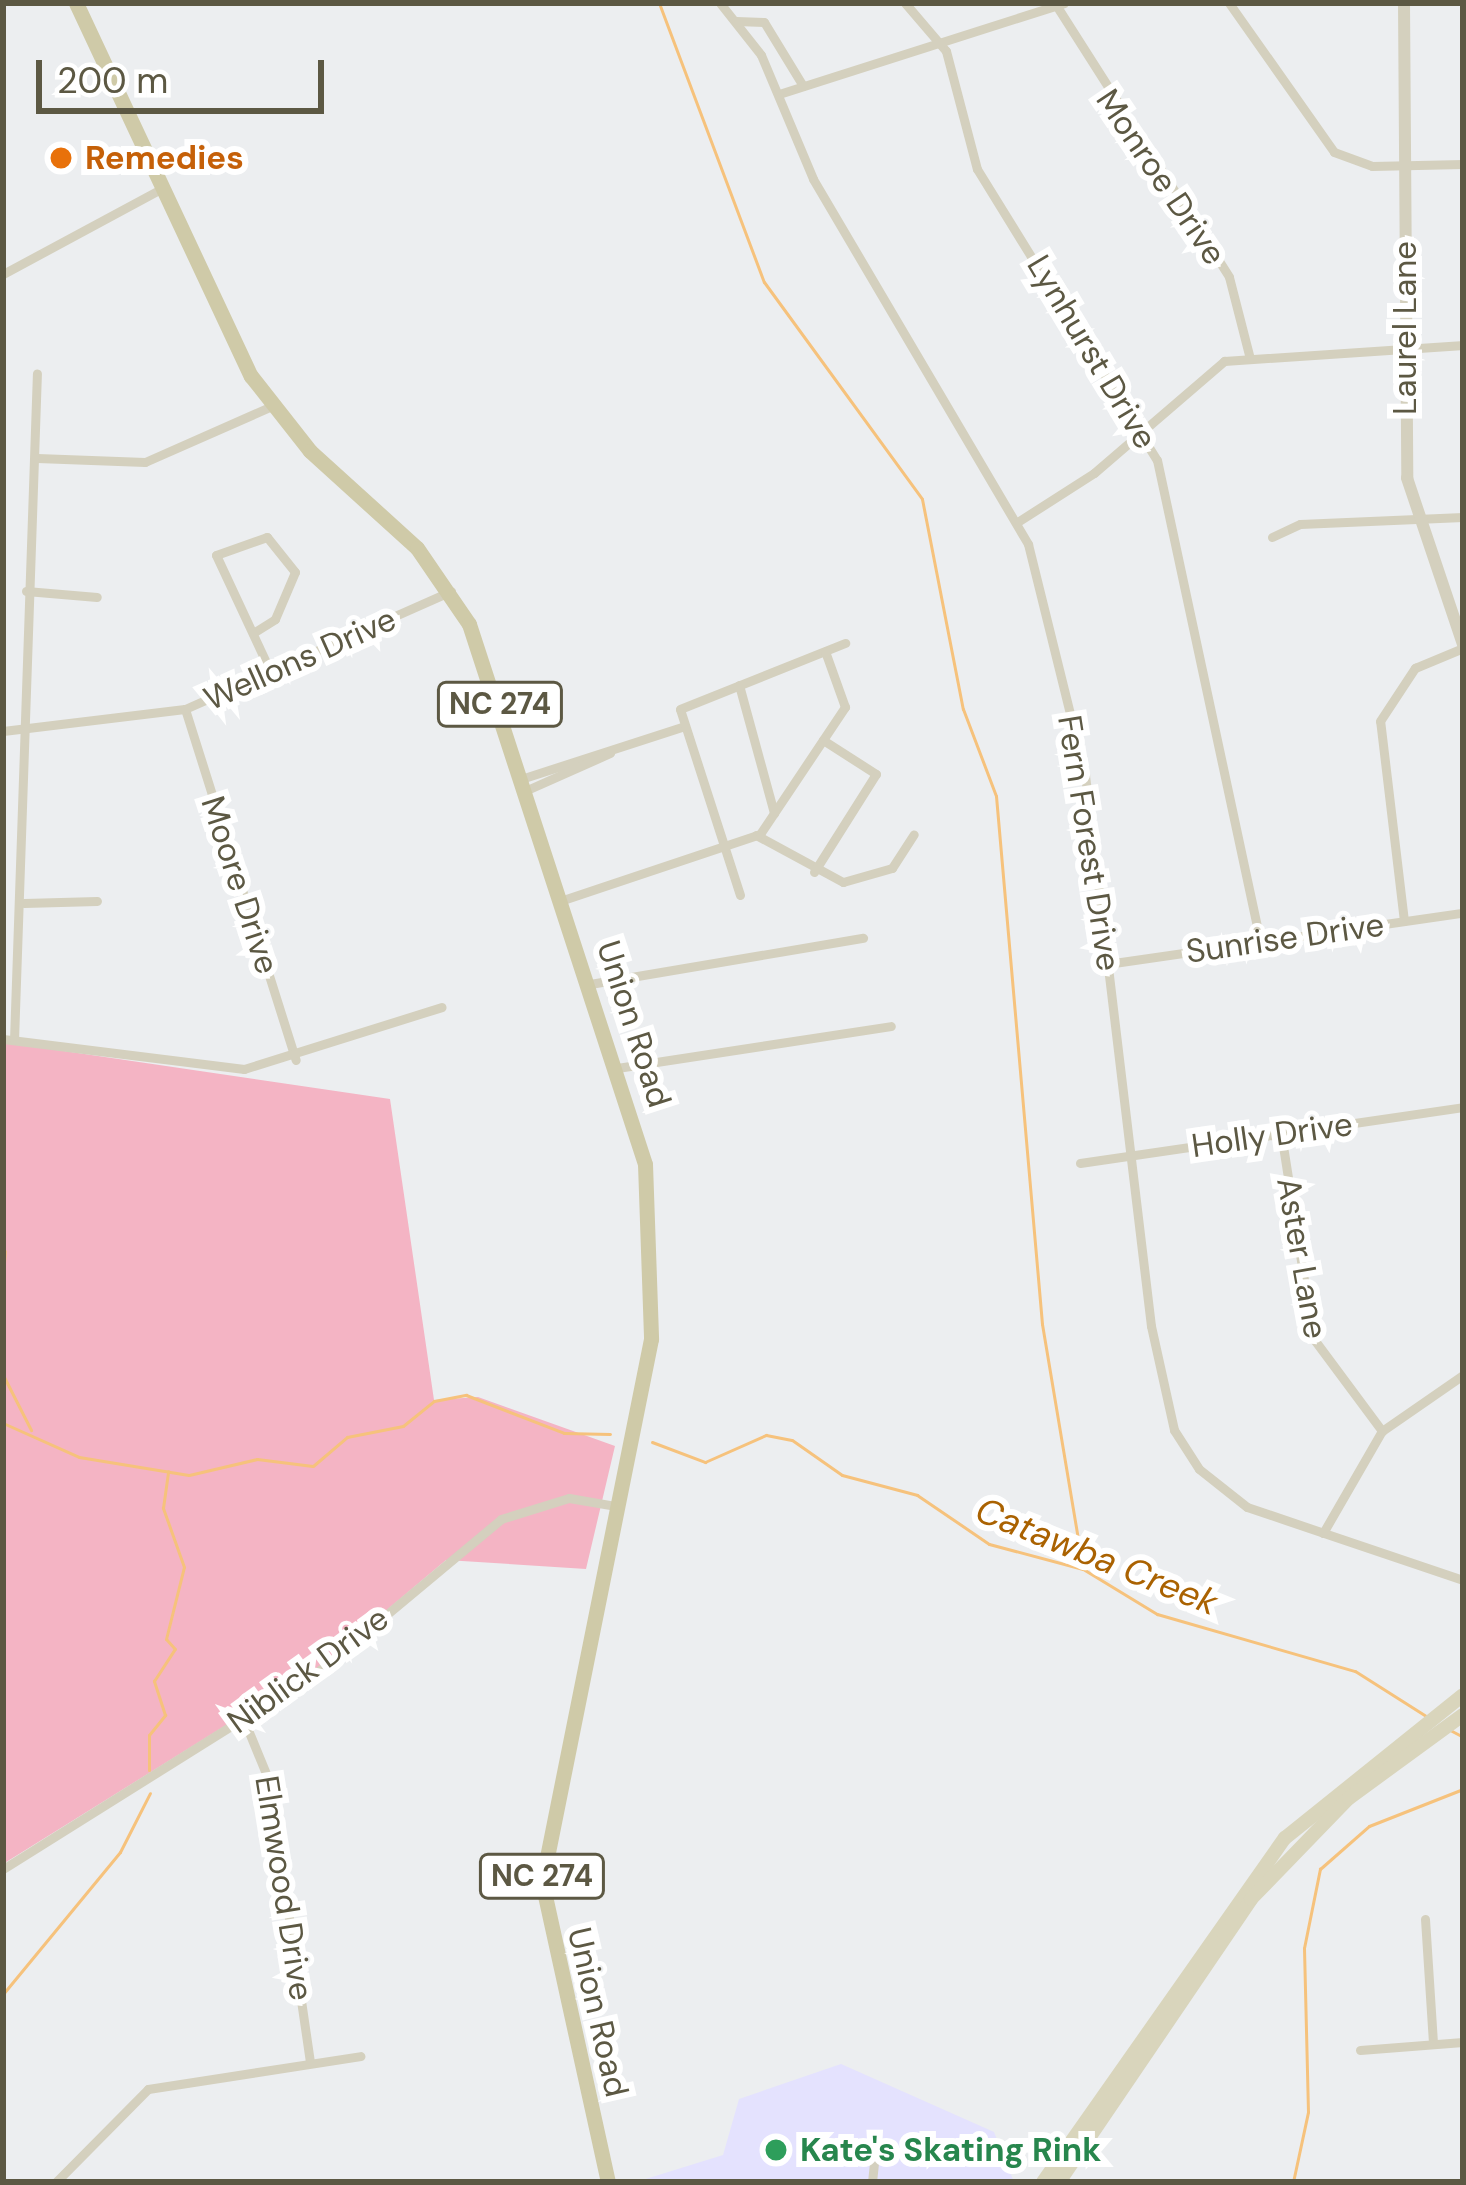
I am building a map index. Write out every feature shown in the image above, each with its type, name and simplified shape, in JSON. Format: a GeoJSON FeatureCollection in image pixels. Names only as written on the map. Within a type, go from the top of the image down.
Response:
{"type":"FeatureCollection","features":[{"type":"Feature","properties":{"kind":"main road","name":"Union Road"},"geometry":{"type":"LineString","coordinates":[[76,3],[161,189],[272,406],[451,591],[525,784],[617,1068],[650,1191],[656,1280],[542,1882],[608,2182]]}},
{"type":"Feature","properties":{"kind":"main road"},"geometry":{"type":"LineString","coordinates":[[1043,2182],[1285,1838],[1397,1740],[1463,1695]]}},
{"type":"Feature","properties":{"kind":"main road"},"geometry":{"type":"LineString","coordinates":[[1059,2182],[1204,1957],[1325,1820],[1463,1715]]}},
{"type":"Feature","properties":{"kind":"street","name":"Fern Forest Drive"},"geometry":{"type":"LineString","coordinates":[[720,3],[736,20],[779,94],[813,179],[1019,521],[1085,775],[1131,1155],[1174,1430],[1234,1499],[1463,1580]]}},
{"type":"Feature","properties":{"kind":"street","name":"Lynhurst Drive"},"geometry":{"type":"LineString","coordinates":[[905,3],[942,41],[977,169],[1143,429],[1210,677],[1260,942]]}},
{"type":"Feature","properties":{"kind":"street"},"geometry":{"type":"LineString","coordinates":[[1019,3],[1024,15]]}},
{"type":"Feature","properties":{"kind":"street"},"geometry":{"type":"LineString","coordinates":[[1228,3],[1334,152],[1406,166],[1463,164]]}},
{"type":"Feature","properties":{"kind":"street","name":"Laurel Lane"},"geometry":{"type":"LineString","coordinates":[[1404,3],[1404,448],[1420,519],[1463,646]]}},
{"type":"Feature","properties":{"kind":"street"},"geometry":{"type":"LineString","coordinates":[[779,94],[1060,4]]}},
{"type":"Feature","properties":{"kind":"street","name":"Monroe Drive"},"geometry":{"type":"LineString","coordinates":[[1060,4],[1229,277],[1250,355]]}},
{"type":"Feature","properties":{"kind":"street"},"geometry":{"type":"LineString","coordinates":[[736,20],[764,22],[803,86]]}},
{"type":"Feature","properties":{"kind":"street"},"geometry":{"type":"LineString","coordinates":[[3,274],[161,189]]}},
{"type":"Feature","properties":{"kind":"street"},"geometry":{"type":"LineString","coordinates":[[1019,521],[1143,429],[1207,370],[1250,355],[1463,345]]}},
{"type":"Feature","properties":{"kind":"street"},"geometry":{"type":"LineString","coordinates":[[37,374],[37,458],[17,730],[24,903],[8,1040],[201,1069],[296,1060],[442,1007]]}},
{"type":"Feature","properties":{"kind":"street"},"geometry":{"type":"LineString","coordinates":[[37,458],[145,462],[272,406]]}},
{"type":"Feature","properties":{"kind":"street"},"geometry":{"type":"LineString","coordinates":[[1272,537],[1300,524],[1463,517]]}},
{"type":"Feature","properties":{"kind":"street"},"geometry":{"type":"LineString","coordinates":[[253,633],[275,619],[295,572],[267,537],[216,555],[272,677]]}},
{"type":"Feature","properties":{"kind":"street"},"geometry":{"type":"LineString","coordinates":[[26,591],[97,597]]}},
{"type":"Feature","properties":{"kind":"street","name":"Wellons Drive"},"geometry":{"type":"LineString","coordinates":[[3,731],[185,710],[272,677],[451,591]]}},
{"type":"Feature","properties":{"kind":"street"},"geometry":{"type":"LineString","coordinates":[[740,895],[680,709],[845,643]]}},
{"type":"Feature","properties":{"kind":"street"},"geometry":{"type":"LineString","coordinates":[[1404,921],[1380,721],[1415,668],[1463,646]]}},
{"type":"Feature","properties":{"kind":"street"},"geometry":{"type":"LineString","coordinates":[[562,900],[756,836],[844,707],[825,651]]}},
{"type":"Feature","properties":{"kind":"street"},"geometry":{"type":"LineString","coordinates":[[739,686],[773,813]]}},
{"type":"Feature","properties":{"kind":"street","name":"Moore Drive"},"geometry":{"type":"LineString","coordinates":[[185,710],[296,1060]]}},
{"type":"Feature","properties":{"kind":"street"},"geometry":{"type":"LineString","coordinates":[[525,784],[685,726]]}},
{"type":"Feature","properties":{"kind":"street"},"geometry":{"type":"LineString","coordinates":[[814,872],[876,774],[823,740]]}},
{"type":"Feature","properties":{"kind":"street"},"geometry":{"type":"LineString","coordinates":[[756,836],[814,872],[843,882],[880,872],[914,834]]}},
{"type":"Feature","properties":{"kind":"street"},"geometry":{"type":"LineString","coordinates":[[24,903],[97,901]]}},
{"type":"Feature","properties":{"kind":"street","name":"Sunrise Drive"},"geometry":{"type":"LineString","coordinates":[[1107,964],[1463,913]]}},
{"type":"Feature","properties":{"kind":"street"},"geometry":{"type":"LineString","coordinates":[[590,984],[863,938]]}},
{"type":"Feature","properties":{"kind":"street"},"geometry":{"type":"LineString","coordinates":[[617,1068],[891,1026]]}},
{"type":"Feature","properties":{"kind":"street","name":"Holly Drive"},"geometry":{"type":"LineString","coordinates":[[1080,1162],[1463,1107]]}},
{"type":"Feature","properties":{"kind":"street","name":"Aster Lane"},"geometry":{"type":"LineString","coordinates":[[1281,1133],[1312,1338],[1382,1431]]}},
{"type":"Feature","properties":{"kind":"street"},"geometry":{"type":"LineString","coordinates":[[1323,1533],[1382,1431],[1463,1375]]}},
{"type":"Feature","properties":{"kind":"street","name":"Niblick Drive"},"geometry":{"type":"LineString","coordinates":[[3,1869],[244,1720],[501,1519],[568,1498],[616,1506]]}},
{"type":"Feature","properties":{"kind":"street","name":"Elmwood Drive"},"geometry":{"type":"LineString","coordinates":[[244,1720],[269,1781],[310,2062]]}},
{"type":"Feature","properties":{"kind":"street"},"geometry":{"type":"LineString","coordinates":[[1425,1919],[1433,2044]]}},
{"type":"Feature","properties":{"kind":"street"},"geometry":{"type":"LineString","coordinates":[[1360,2050],[1463,2042]]}},
{"type":"Feature","properties":{"kind":"street"},"geometry":{"type":"LineString","coordinates":[[56,2182],[148,2089],[361,2056]]}},
{"type":"Feature","properties":{"kind":"street"},"geometry":{"type":"LineString","coordinates":[[872,2182],[875,2146]]}},
{"type":"Feature","properties":{"kind":"shaded area"},"geometry":{"type":"Polygon","coordinates":[[[3,1042],[390,1099],[434,1400],[478,1397],[615,1446],[586,1569],[446,1560],[318,1668],[3,1864],[3,1042]]]}},
{"type":"Feature","properties":{"kind":"shaded area"},"geometry":{"type":"Polygon","coordinates":[[[841,2064],[994,2132],[1014,2182],[636,2182],[723,2155],[739,2099],[841,2064]]]}},
{"type":"Feature","properties":{"kind":"waterway"},"geometry":{"type":"LineString","coordinates":[[659,3],[764,282],[922,499],[963,709],[996,796],[1042,1324],[1083,1569]]}},
{"type":"Feature","properties":{"kind":"waterway"},"geometry":{"type":"LineString","coordinates":[[3,1203],[4,1235]]}},
{"type":"Feature","properties":{"kind":"waterway"},"geometry":{"type":"LineString","coordinates":[[3,1277],[5,1251]]}},
{"type":"Feature","properties":{"kind":"waterway"},"geometry":{"type":"LineString","coordinates":[[3,1375],[31,1430]]}},
{"type":"Feature","properties":{"kind":"waterway","name":"Catawba Creek"},"geometry":{"type":"LineString","coordinates":[[3,1423],[79,1457],[189,1475],[257,1459],[313,1466],[347,1437],[403,1426],[434,1401],[466,1395],[564,1433],[610,1434]]}},
{"type":"Feature","properties":{"kind":"waterway","name":"Catawba Creek"},"geometry":{"type":"LineString","coordinates":[[652,1442],[705,1462],[766,1435],[792,1440],[842,1475],[917,1495],[989,1544],[1083,1569],[1157,1614],[1355,1671],[1426,1716]]}},
{"type":"Feature","properties":{"kind":"waterway"},"geometry":{"type":"LineString","coordinates":[[149,1770],[149,1735],[165,1715],[154,1681],[175,1649],[166,1639],[184,1567],[163,1508],[168,1471]]}},
{"type":"Feature","properties":{"kind":"waterway","name":"Catawba Creek"},"geometry":{"type":"LineString","coordinates":[[1450,1730],[1463,1737]]}},
{"type":"Feature","properties":{"kind":"waterway"},"geometry":{"type":"LineString","coordinates":[[1293,2182],[1308,2112],[1304,1948],[1320,1869],[1369,1826],[1463,1789]]}},
{"type":"Feature","properties":{"kind":"waterway"},"geometry":{"type":"LineString","coordinates":[[3,1994],[120,1852],[150,1793]]}},
{"type":"Feature","properties":{"kind":"place","name":"Remedies"},"geometry":{"type":"Point","coordinates":[61,158]}},
{"type":"Feature","properties":{"kind":"place","name":"Kate's Skating Rink"},"geometry":{"type":"Point","coordinates":[776,2150]}}]}
